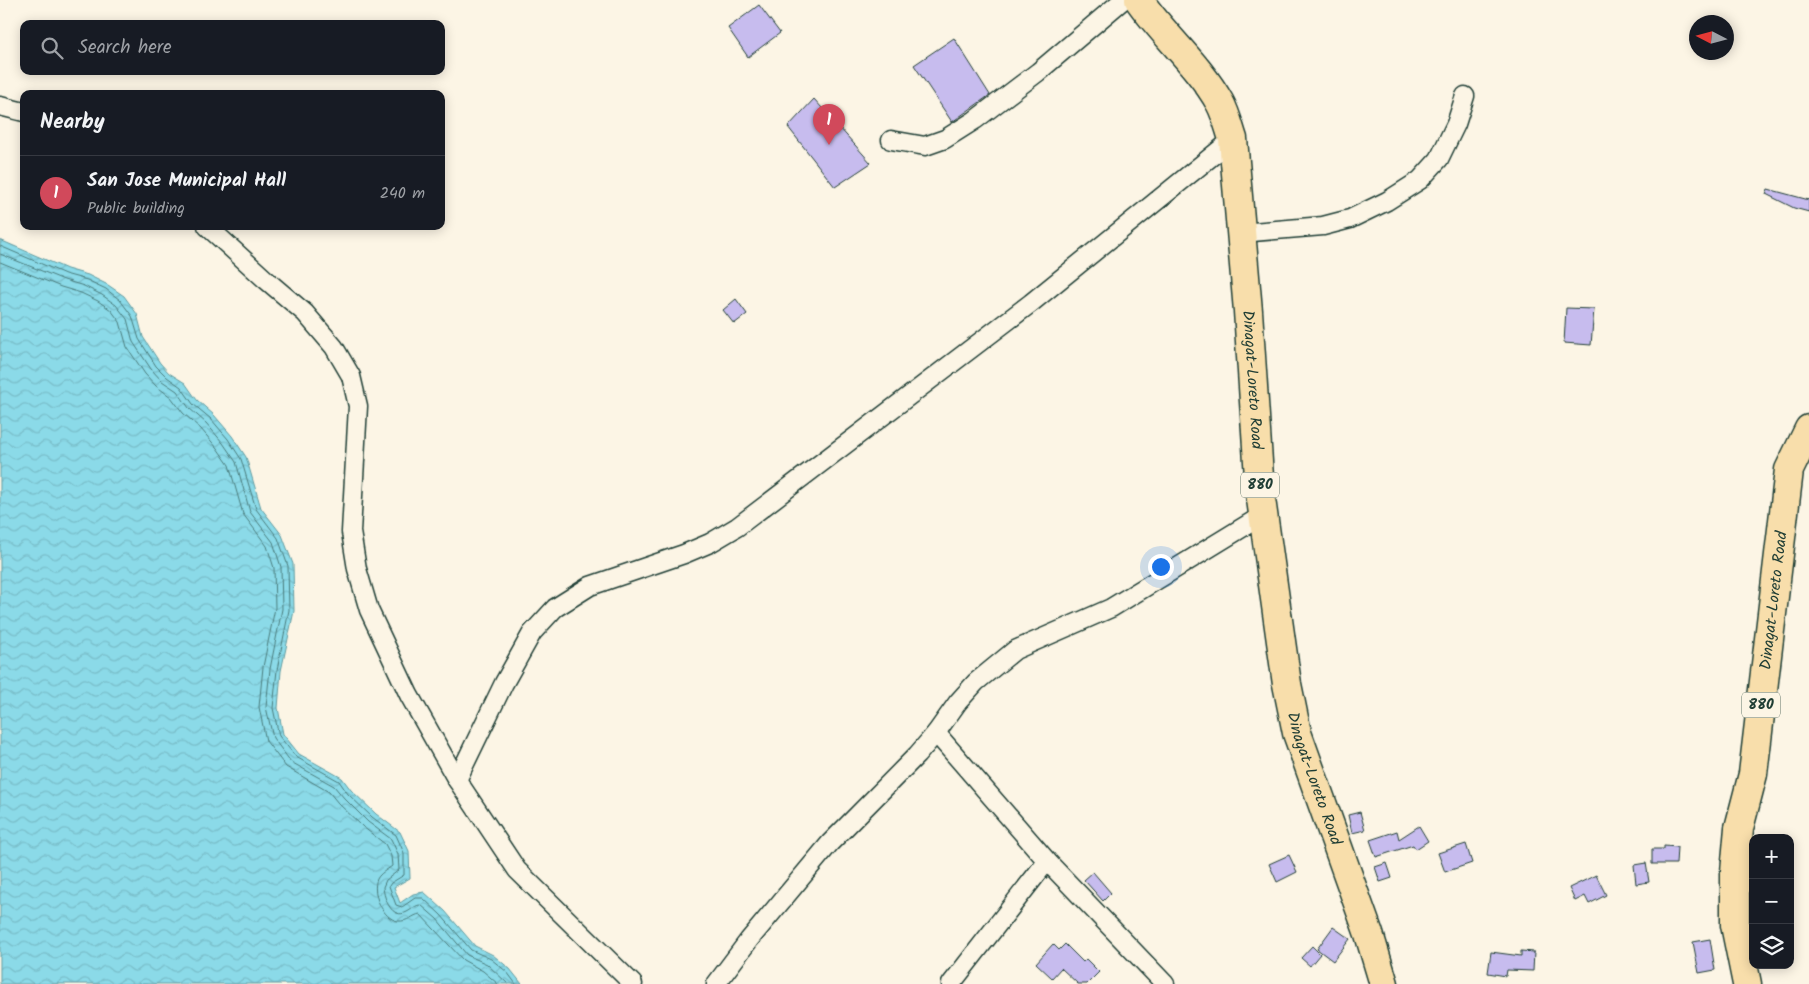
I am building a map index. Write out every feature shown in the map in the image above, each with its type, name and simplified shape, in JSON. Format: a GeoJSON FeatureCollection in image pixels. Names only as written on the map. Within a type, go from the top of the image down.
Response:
{"type":"FeatureCollection","features":[{"type":"Feature","properties":{"kind":"main road","name":"Dinagat-Loreto Road"},"geometry":{"type":"LineString","coordinates":[[1139,0],[1208,84],[1228,120],[1232,139],[1241,233],[1263,515],[1287,684],[1297,733],[1369,934],[1384,984]]}},
{"type":"Feature","properties":{"kind":"main road","name":"Dinagat-Loreto Road"},"geometry":{"type":"LineString","coordinates":[[1747,984],[1735,925],[1735,872],[1739,828],[1753,774],[1789,470],[1809,429]]}},
{"type":"Feature","properties":{"kind":"street"},"geometry":{"type":"LineString","coordinates":[[891,140],[925,146],[945,139],[975,120],[1038,72],[1123,0]]}},
{"type":"Feature","properties":{"kind":"street"},"geometry":{"type":"LineString","coordinates":[[1241,233],[1323,226],[1350,219],[1387,201],[1420,180],[1439,159],[1456,124],[1465,96]]}},
{"type":"Feature","properties":{"kind":"street"},"geometry":{"type":"LineString","coordinates":[[0,106],[20,111]]}},
{"type":"Feature","properties":{"kind":"street"},"geometry":{"type":"LineString","coordinates":[[457,780],[504,682],[532,633],[555,608],[590,586],[684,554],[710,543],[737,527],[1031,303],[1232,139]]}},
{"type":"Feature","properties":{"kind":"street"},"geometry":{"type":"LineString","coordinates":[[211,230],[258,274],[305,313],[334,347],[351,376],[358,406],[351,532],[357,569],[369,610],[409,695],[457,780],[518,870],[633,984]]}},
{"type":"Feature","properties":{"kind":"street"},"geometry":{"type":"LineString","coordinates":[[716,984],[749,940],[830,843],[917,755],[976,682],[1015,650],[1034,640],[1111,608],[1263,515]]}},
{"type":"Feature","properties":{"kind":"street"},"geometry":{"type":"LineString","coordinates":[[936,733],[1047,861],[1165,984]]}},
{"type":"Feature","properties":{"kind":"street"},"geometry":{"type":"LineString","coordinates":[[951,984],[1047,861]]}},
{"type":"Feature","properties":{"kind":"water"},"geometry":{"type":"Polygon","coordinates":[[[0,240],[67,269],[88,275],[124,296],[137,314],[143,337],[160,363],[169,373],[185,383],[197,400],[214,415],[232,436],[246,457],[261,508],[282,535],[293,564],[294,611],[281,671],[278,708],[283,734],[299,754],[342,778],[351,790],[376,814],[400,832],[409,851],[410,878],[394,887],[400,903],[413,894],[424,892],[445,911],[475,946],[493,955],[510,969],[522,984],[0,984],[0,240]]]}},
{"type":"Feature","properties":{"kind":"building"},"geometry":{"type":"Polygon","coordinates":[[[759,5],[780,33],[748,57],[728,28],[759,5]]]}},
{"type":"Feature","properties":{"kind":"building"},"geometry":{"type":"Polygon","coordinates":[[[954,38],[990,95],[952,122],[914,65],[954,38]]]}},
{"type":"Feature","properties":{"kind":"building"},"geometry":{"type":"Polygon","coordinates":[[[814,99],[871,163],[835,187],[788,127],[814,99]]]}},
{"type":"Feature","properties":{"kind":"building"},"geometry":{"type":"Polygon","coordinates":[[[1768,189],[1809,200],[1809,212],[1794,208],[1766,194],[1768,189]]]}},
{"type":"Feature","properties":{"kind":"building"},"geometry":{"type":"Polygon","coordinates":[[[736,299],[747,314],[734,324],[723,310],[736,299]]]}},
{"type":"Feature","properties":{"kind":"building"},"geometry":{"type":"Polygon","coordinates":[[[1566,308],[1594,309],[1591,345],[1564,343],[1566,308]]]}},
{"type":"Feature","properties":{"kind":"building"},"geometry":{"type":"Polygon","coordinates":[[[1360,812],[1365,830],[1352,833],[1348,815],[1360,812]]]}},
{"type":"Feature","properties":{"kind":"building"},"geometry":{"type":"Polygon","coordinates":[[[1419,826],[1428,841],[1416,849],[1413,845],[1376,857],[1370,840],[1397,831],[1399,839],[1419,826]]]}},
{"type":"Feature","properties":{"kind":"building"},"geometry":{"type":"Polygon","coordinates":[[[1466,844],[1472,863],[1445,872],[1438,853],[1466,844]]]}},
{"type":"Feature","properties":{"kind":"building"},"geometry":{"type":"Polygon","coordinates":[[[1664,846],[1677,847],[1676,864],[1652,864],[1652,849],[1664,849],[1664,846]]]}},
{"type":"Feature","properties":{"kind":"building"},"geometry":{"type":"Polygon","coordinates":[[[1289,855],[1297,872],[1277,882],[1269,864],[1289,855]]]}},
{"type":"Feature","properties":{"kind":"building"},"geometry":{"type":"Polygon","coordinates":[[[1387,863],[1392,878],[1380,882],[1375,867],[1387,863]]]}},
{"type":"Feature","properties":{"kind":"building"},"geometry":{"type":"Polygon","coordinates":[[[1646,863],[1649,882],[1636,884],[1634,865],[1646,863]]]}},
{"type":"Feature","properties":{"kind":"building"},"geometry":{"type":"Polygon","coordinates":[[[1093,872],[1111,893],[1103,901],[1084,880],[1093,872]]]}},
{"type":"Feature","properties":{"kind":"building"},"geometry":{"type":"Polygon","coordinates":[[[1596,875],[1606,895],[1589,904],[1585,896],[1575,901],[1569,888],[1596,875]]]}},
{"type":"Feature","properties":{"kind":"building"},"geometry":{"type":"Polygon","coordinates":[[[1333,927],[1350,939],[1333,961],[1317,949],[1333,927]]]}},
{"type":"Feature","properties":{"kind":"building"},"geometry":{"type":"Polygon","coordinates":[[[1710,939],[1715,970],[1699,973],[1693,942],[1710,939]]]}},
{"type":"Feature","properties":{"kind":"building"},"geometry":{"type":"Polygon","coordinates":[[[1053,944],[1059,950],[1065,944],[1083,962],[1086,959],[1099,972],[1087,984],[1078,984],[1061,968],[1052,978],[1036,963],[1053,944]]]}},
{"type":"Feature","properties":{"kind":"building"},"geometry":{"type":"Polygon","coordinates":[[[1312,946],[1320,954],[1310,966],[1301,958],[1312,946]]]}},
{"type":"Feature","properties":{"kind":"building"},"geometry":{"type":"Polygon","coordinates":[[[1521,951],[1534,952],[1533,971],[1507,970],[1506,976],[1488,973],[1491,952],[1521,956],[1521,951]]]}},
{"type":"Feature","properties":{"kind":"place","name":"San Jose Municipal Hall"},"geometry":{"type":"Point","coordinates":[829,145]}}]}
